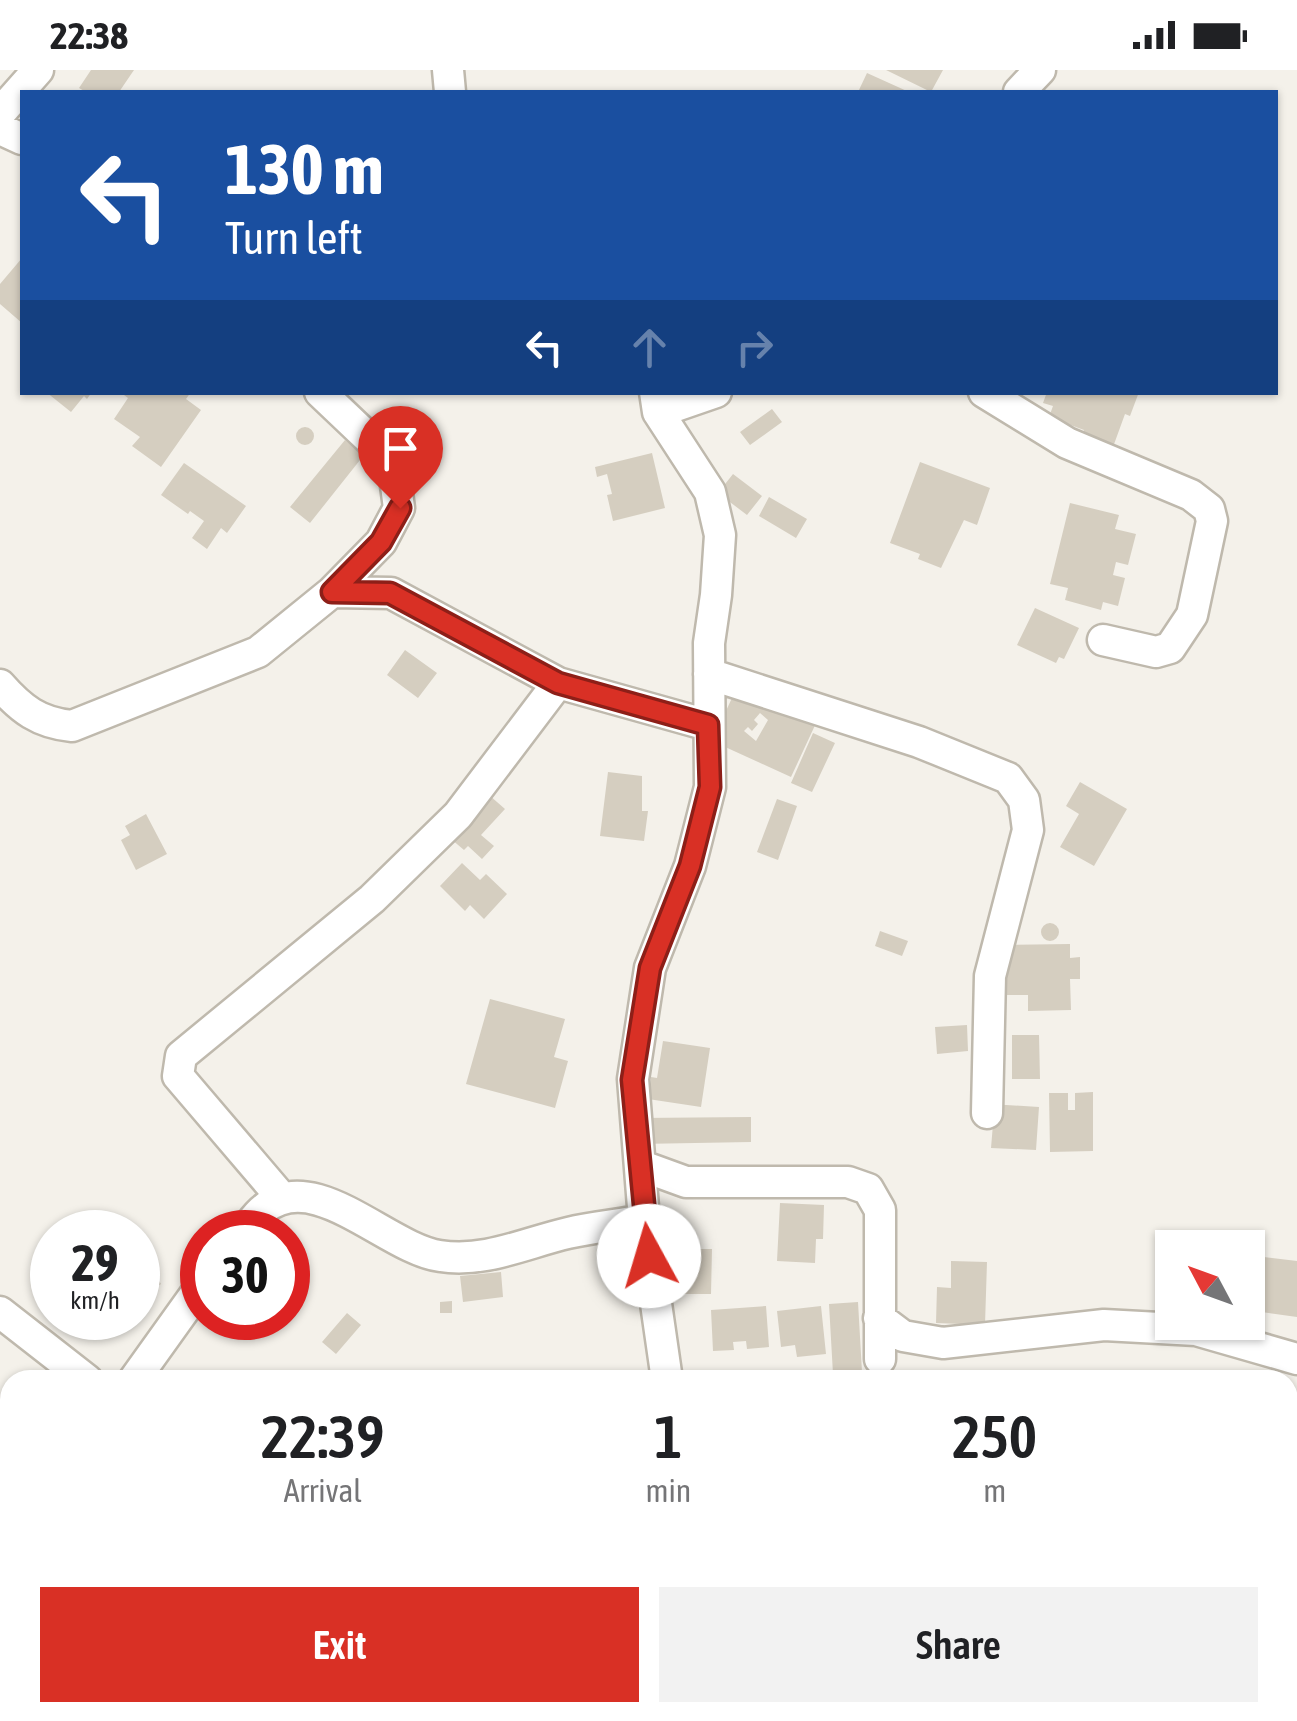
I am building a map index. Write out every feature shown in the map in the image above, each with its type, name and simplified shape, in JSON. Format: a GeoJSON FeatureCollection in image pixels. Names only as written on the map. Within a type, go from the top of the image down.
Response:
{"type":"FeatureCollection","features":[{"type":"Feature","properties":{"kind":"street"},"geometry":{"type":"LineString","coordinates":[[20,90],[38,70]]}},
{"type":"Feature","properties":{"kind":"street"},"geometry":{"type":"LineString","coordinates":[[1021,90],[1040,70]]}},
{"type":"Feature","properties":{"kind":"street"},"geometry":{"type":"LineString","coordinates":[[0,113],[20,90]]}},
{"type":"Feature","properties":{"kind":"street"},"geometry":{"type":"LineString","coordinates":[[0,685],[22,709],[50,724],[72,726],[258,652],[332,592],[381,542],[400,508],[395,478],[380,449],[323,395]]}},
{"type":"Feature","properties":{"kind":"street"},"geometry":{"type":"LineString","coordinates":[[666,1370],[644,1220],[632,1080],[650,968],[690,866],[710,787],[709,674],[720,535],[710,492],[657,402],[698,395]]}},
{"type":"Feature","properties":{"kind":"street"},"geometry":{"type":"LineString","coordinates":[[989,395],[1067,443],[1191,495],[1209,508],[1212,521],[1192,616],[1170,648],[1156,652],[1104,640]]}},
{"type":"Feature","properties":{"kind":"street"},"geometry":{"type":"LineString","coordinates":[[332,592],[390,593],[558,683],[708,725]]}},
{"type":"Feature","properties":{"kind":"street"},"geometry":{"type":"LineString","coordinates":[[709,674],[919,742],[1008,778],[1024,800],[1028,830],[990,976],[986,1113]]}},
{"type":"Feature","properties":{"kind":"street"},"geometry":{"type":"LineString","coordinates":[[282,1198],[178,1076],[181,1056],[372,900],[458,815],[558,683]]}},
{"type":"Feature","properties":{"kind":"street"},"geometry":{"type":"LineString","coordinates":[[642,1166],[686,1182],[848,1182],[868,1189],[880,1210],[880,1359]]}},
{"type":"Feature","properties":{"kind":"street"},"geometry":{"type":"LineString","coordinates":[[262,1210],[282,1198],[307,1196],[354,1215],[414,1249],[441,1257],[494,1255],[570,1232],[644,1220]]}},
{"type":"Feature","properties":{"kind":"street"},"geometry":{"type":"LineString","coordinates":[[0,1312],[74,1370]]}},
{"type":"Feature","properties":{"kind":"street"},"geometry":{"type":"LineString","coordinates":[[141,1370],[180,1316]]}},
{"type":"Feature","properties":{"kind":"street"},"geometry":{"type":"LineString","coordinates":[[879,1318],[903,1336],[943,1342],[1104,1325],[1196,1330],[1297,1360]]}},
{"type":"Feature","properties":{"kind":"building"},"geometry":{"type":"Polygon","coordinates":[[[91,70],[134,70],[120,90],[79,88],[91,70]]]}},
{"type":"Feature","properties":{"kind":"building"},"geometry":{"type":"Polygon","coordinates":[[[886,70],[943,70],[932,90],[886,70]]]}},
{"type":"Feature","properties":{"kind":"building"},"geometry":{"type":"Polygon","coordinates":[[[867,73],[905,90],[859,90],[867,73]]]}},
{"type":"Feature","properties":{"kind":"building"},"geometry":{"type":"Polygon","coordinates":[[[20,260],[20,321],[0,304],[0,284],[20,260]]]}},
{"type":"Feature","properties":{"kind":"building"},"geometry":{"type":"Polygon","coordinates":[[[50,395],[90,395],[87,399],[84,396],[71,412],[50,395]]]}},
{"type":"Feature","properties":{"kind":"building"},"geometry":{"type":"Polygon","coordinates":[[[124,395],[189,395],[186,399],[201,410],[161,467],[132,446],[140,437],[114,419],[128,398],[124,395]]]}},
{"type":"Feature","properties":{"kind":"building"},"geometry":{"type":"Polygon","coordinates":[[[1046,395],[1138,395],[1130,416],[1125,414],[1113,447],[1080,439],[1084,430],[1049,417],[1053,406],[1043,403],[1046,395]]]}},
{"type":"Feature","properties":{"kind":"building"},"geometry":{"type":"Polygon","coordinates":[[[772,409],[782,422],[750,445],[740,432],[772,409]]]}},
{"type":"Feature","properties":{"kind":"building"},"geometry":{"type":"Polygon","coordinates":[[[305,427],[314,436],[305,445],[296,436],[305,427]]]}},
{"type":"Feature","properties":{"kind":"building"},"geometry":{"type":"Polygon","coordinates":[[[345,440],[364,455],[310,523],[290,507],[345,440]]]}},
{"type":"Feature","properties":{"kind":"building"},"geometry":{"type":"Polygon","coordinates":[[[652,453],[665,508],[613,521],[607,474],[597,477],[595,467],[652,453]]]}},
{"type":"Feature","properties":{"kind":"building"},"geometry":{"type":"Polygon","coordinates":[[[920,462],[990,488],[977,525],[964,520],[941,568],[918,559],[920,554],[890,543],[920,462]]]}},
{"type":"Feature","properties":{"kind":"building"},"geometry":{"type":"Polygon","coordinates":[[[184,463],[246,506],[227,533],[221,528],[207,549],[192,538],[204,521],[161,495],[184,463]]]}},
{"type":"Feature","properties":{"kind":"building"},"geometry":{"type":"Polygon","coordinates":[[[733,474],[762,496],[747,515],[718,493],[733,474]]]}},
{"type":"Feature","properties":{"kind":"building"},"geometry":{"type":"Polygon","coordinates":[[[769,497],[807,519],[796,538],[759,516],[769,497]]]}},
{"type":"Feature","properties":{"kind":"building"},"geometry":{"type":"Polygon","coordinates":[[[1070,503],[1119,515],[1115,529],[1136,534],[1128,565],[1116,562],[1113,575],[1125,578],[1118,606],[1103,602],[1101,610],[1065,600],[1068,588],[1050,584],[1070,503]]]}},
{"type":"Feature","properties":{"kind":"building"},"geometry":{"type":"Polygon","coordinates":[[[1035,608],[1079,628],[1064,659],[1059,657],[1056,663],[1017,645],[1035,608]]]}},
{"type":"Feature","properties":{"kind":"building"},"geometry":{"type":"Polygon","coordinates":[[[405,650],[437,673],[418,698],[387,675],[405,650]]]}},
{"type":"Feature","properties":{"kind":"building"},"geometry":{"type":"Polygon","coordinates":[[[738,685],[817,721],[791,777],[712,741],[738,685]],[[760,713],[752,731],[748,727],[744,731],[756,741],[768,720],[760,713]]]}},
{"type":"Feature","properties":{"kind":"building"},"geometry":{"type":"Polygon","coordinates":[[[813,733],[835,743],[812,792],[791,783],[813,733]]]}},
{"type":"Feature","properties":{"kind":"building"},"geometry":{"type":"Polygon","coordinates":[[[608,772],[642,776],[642,811],[648,811],[644,841],[600,836],[608,772]]]}},
{"type":"Feature","properties":{"kind":"building"},"geometry":{"type":"Polygon","coordinates":[[[1080,782],[1127,809],[1094,866],[1060,847],[1079,814],[1066,806],[1080,782]]]}},
{"type":"Feature","properties":{"kind":"building"},"geometry":{"type":"Polygon","coordinates":[[[489,795],[505,809],[481,835],[494,846],[482,859],[468,846],[464,850],[451,839],[489,795]]]}},
{"type":"Feature","properties":{"kind":"building"},"geometry":{"type":"Polygon","coordinates":[[[777,799],[797,806],[778,860],[757,852],[777,799]]]}},
{"type":"Feature","properties":{"kind":"building"},"geometry":{"type":"Polygon","coordinates":[[[146,814],[167,854],[136,870],[121,840],[130,835],[125,826],[146,814]]]}},
{"type":"Feature","properties":{"kind":"building"},"geometry":{"type":"Polygon","coordinates":[[[462,863],[480,880],[486,874],[507,894],[484,919],[470,905],[465,911],[440,886],[462,863]]]}},
{"type":"Feature","properties":{"kind":"building"},"geometry":{"type":"Polygon","coordinates":[[[1050,923],[1059,932],[1050,941],[1041,932],[1050,923]]]}},
{"type":"Feature","properties":{"kind":"building"},"geometry":{"type":"Polygon","coordinates":[[[880,931],[908,941],[902,956],[875,946],[880,931]]]}},
{"type":"Feature","properties":{"kind":"building"},"geometry":{"type":"Polygon","coordinates":[[[1070,944],[1070,958],[1080,957],[1080,979],[1070,979],[1071,1010],[1028,1011],[1028,995],[1004,995],[1004,945],[1070,944]]]}},
{"type":"Feature","properties":{"kind":"building"},"geometry":{"type":"Polygon","coordinates":[[[490,999],[565,1019],[554,1057],[568,1061],[555,1108],[466,1084],[490,999]]]}},
{"type":"Feature","properties":{"kind":"building"},"geometry":{"type":"Polygon","coordinates":[[[967,1025],[968,1051],[937,1054],[935,1027],[967,1025]]]}},
{"type":"Feature","properties":{"kind":"building"},"geometry":{"type":"Polygon","coordinates":[[[1012,1035],[1039,1035],[1040,1079],[1012,1079],[1012,1035]]]}},
{"type":"Feature","properties":{"kind":"building"},"geometry":{"type":"Polygon","coordinates":[[[663,1041],[710,1048],[701,1107],[648,1099],[651,1077],[657,1078],[663,1041]]]}},
{"type":"Feature","properties":{"kind":"building"},"geometry":{"type":"Polygon","coordinates":[[[1093,1092],[1093,1151],[1050,1152],[1049,1093],[1068,1093],[1068,1110],[1075,1110],[1075,1093],[1093,1092]]]}},
{"type":"Feature","properties":{"kind":"building"},"geometry":{"type":"Polygon","coordinates":[[[990,1104],[1039,1107],[1036,1150],[991,1148],[990,1104]]]}},
{"type":"Feature","properties":{"kind":"building"},"geometry":{"type":"Polygon","coordinates":[[[751,1117],[751,1142],[639,1144],[639,1118],[751,1117]]]}},
{"type":"Feature","properties":{"kind":"building"},"geometry":{"type":"Polygon","coordinates":[[[780,1203],[824,1205],[823,1239],[816,1239],[815,1263],[777,1261],[780,1203]]]}},
{"type":"Feature","properties":{"kind":"building"},"geometry":{"type":"Polygon","coordinates":[[[689,1249],[712,1249],[711,1294],[665,1294],[665,1266],[690,1266],[689,1249]]]}},
{"type":"Feature","properties":{"kind":"building"},"geometry":{"type":"Polygon","coordinates":[[[1265,1257],[1297,1261],[1297,1317],[1265,1312],[1265,1257]]]}},
{"type":"Feature","properties":{"kind":"building"},"geometry":{"type":"Polygon","coordinates":[[[951,1261],[987,1262],[985,1325],[936,1323],[937,1287],[951,1288],[951,1261]]]}},
{"type":"Feature","properties":{"kind":"building"},"geometry":{"type":"Polygon","coordinates":[[[501,1272],[503,1297],[463,1302],[460,1276],[501,1272]]]}},
{"type":"Feature","properties":{"kind":"building"},"geometry":{"type":"Polygon","coordinates":[[[452,1301],[452,1313],[440,1313],[440,1302],[452,1301]]]}},
{"type":"Feature","properties":{"kind":"building"},"geometry":{"type":"Polygon","coordinates":[[[858,1302],[862,1370],[833,1370],[829,1304],[858,1302]]]}},
{"type":"Feature","properties":{"kind":"building"},"geometry":{"type":"Polygon","coordinates":[[[766,1306],[769,1347],[747,1349],[746,1341],[733,1342],[734,1350],[713,1351],[711,1310],[766,1306]]]}},
{"type":"Feature","properties":{"kind":"building"},"geometry":{"type":"Polygon","coordinates":[[[821,1306],[826,1354],[797,1357],[795,1345],[781,1347],[777,1311],[821,1306]]]}},
{"type":"Feature","properties":{"kind":"building"},"geometry":{"type":"Polygon","coordinates":[[[347,1313],[361,1325],[336,1354],[322,1342],[347,1313]]]}},
{"type":"Feature","properties":{"kind":"route"},"geometry":{"type":"LineString","coordinates":[[400,508],[381,542],[332,592],[390,593],[558,683],[708,725],[710,787],[690,866],[650,968],[632,1080],[649,1256]]}}]}
